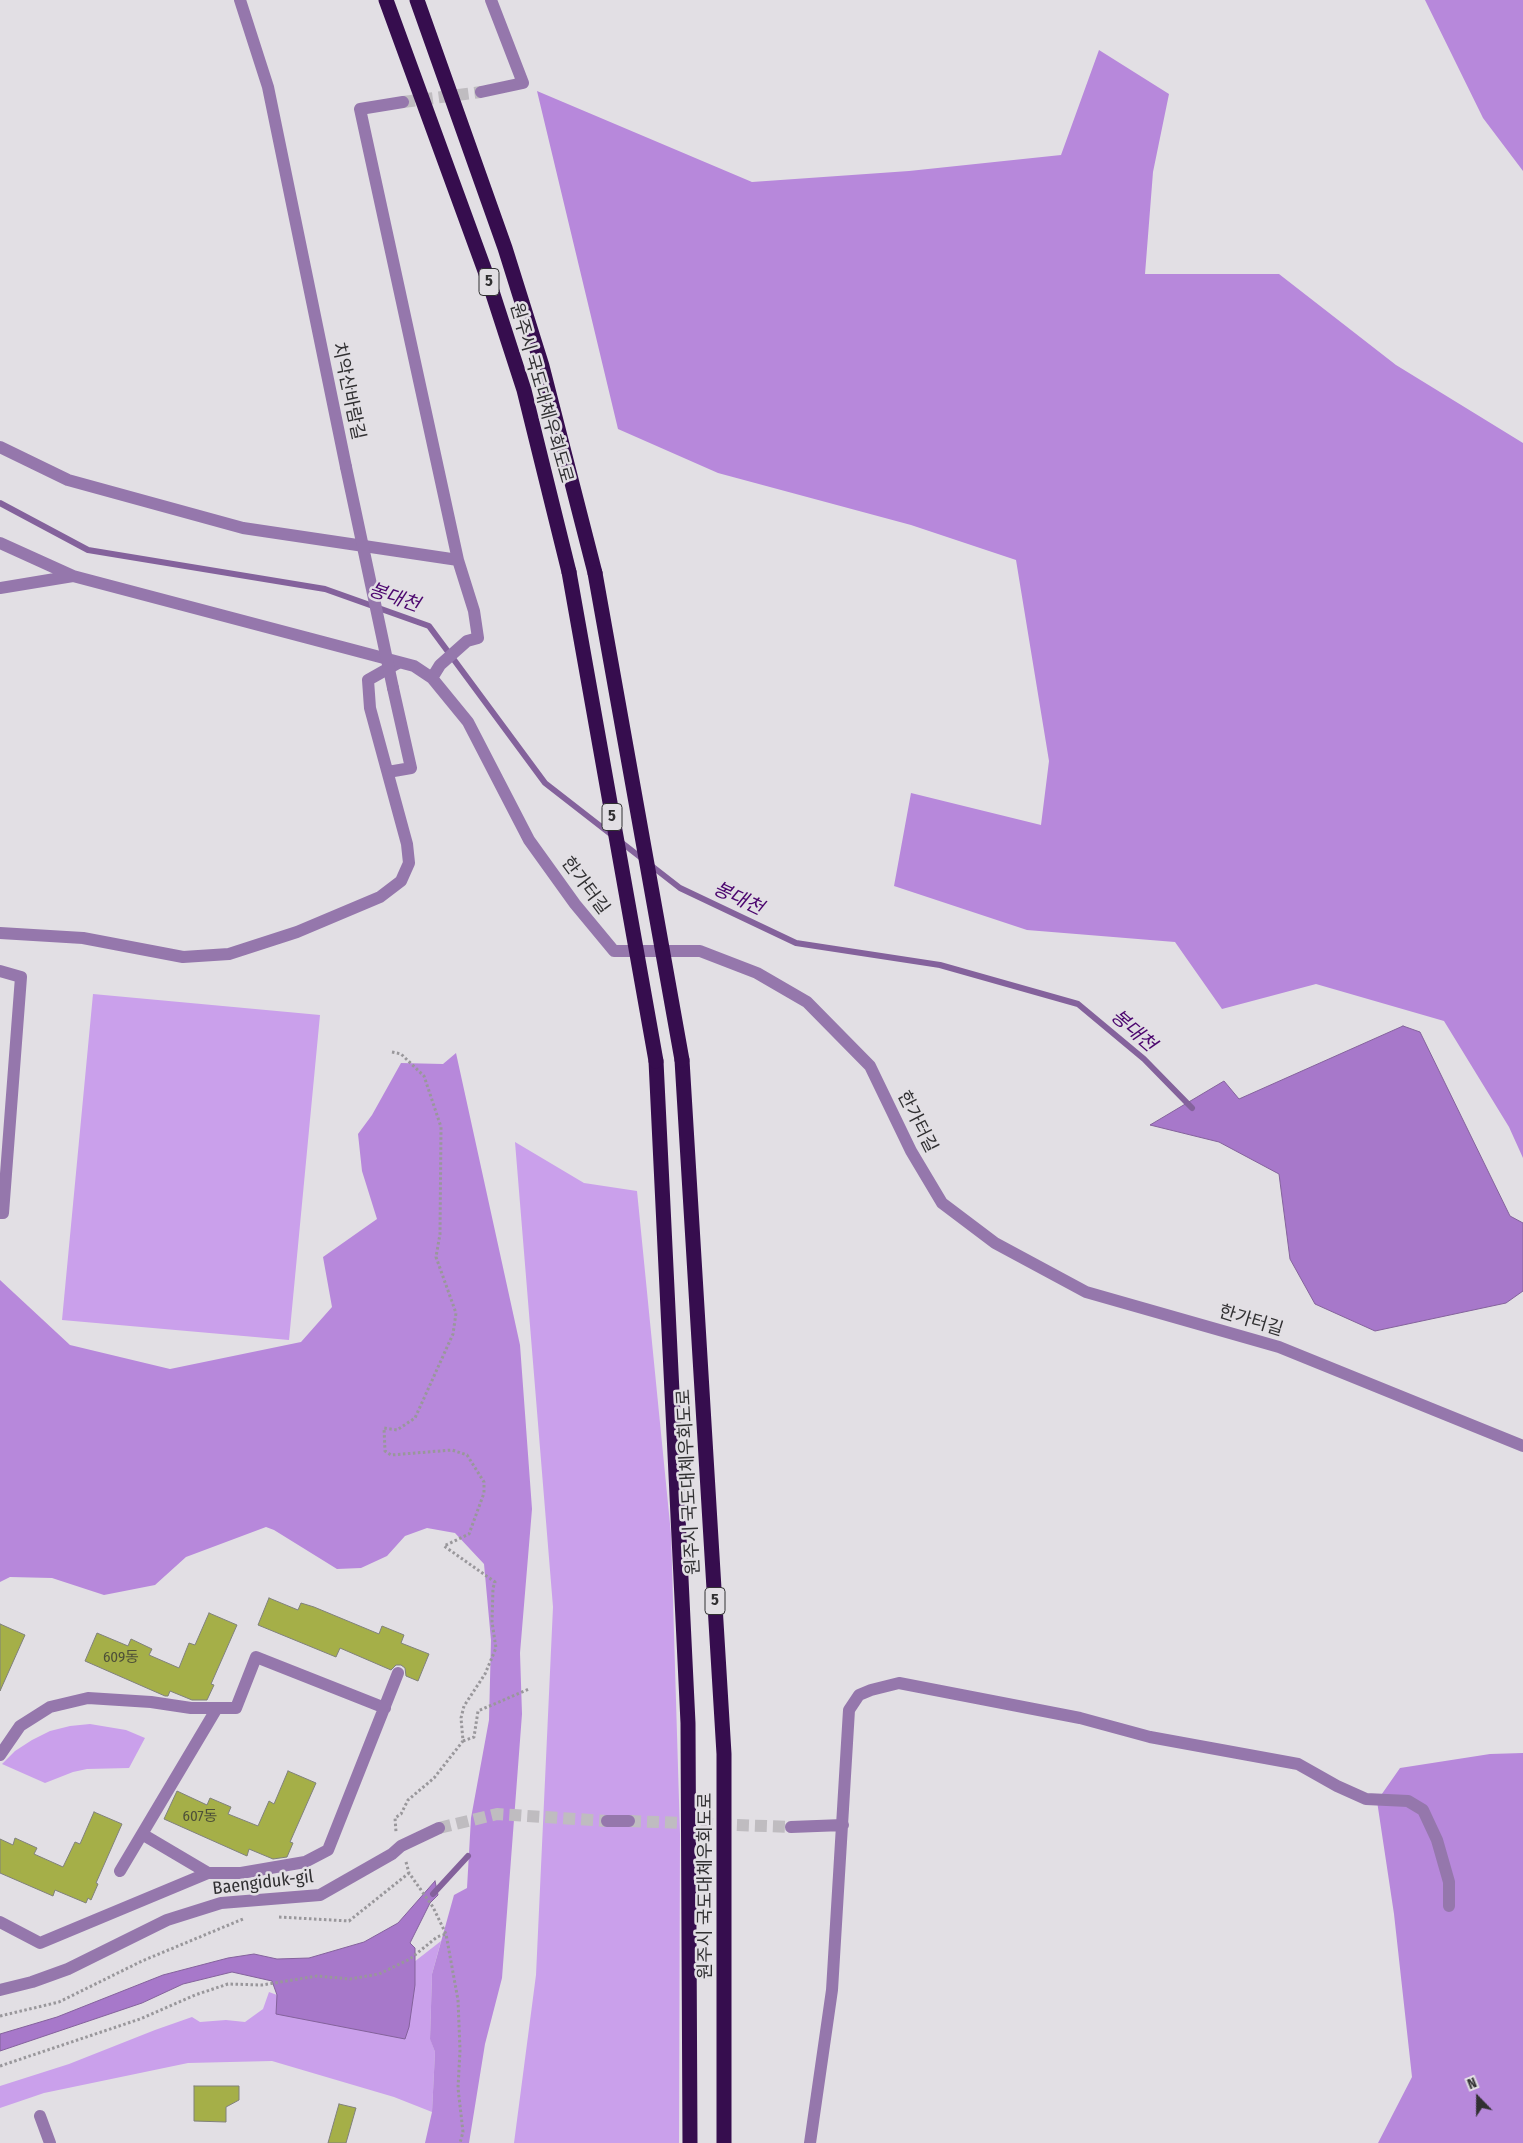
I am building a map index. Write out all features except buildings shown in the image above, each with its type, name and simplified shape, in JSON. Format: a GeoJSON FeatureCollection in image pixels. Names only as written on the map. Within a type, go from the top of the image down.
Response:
{"type":"FeatureCollection","features":[{"type":"Feature","properties":{"kind":"highway","name":"원주시 국도대체우회도로"},"geometry":{"type":"LineString","coordinates":[[386,0],[490,282],[524,390],[569,572],[656,1061],[688,1723],[690,2143]]}},
{"type":"Feature","properties":{"kind":"highway","name":"원주시 국도대체우회도로"},"geometry":{"type":"LineString","coordinates":[[417,0],[511,266],[542,366],[595,573],[682,1060],[724,1754],[724,2143]]}},
{"type":"Feature","properties":{"kind":"street","name":"치악산바람길"},"geometry":{"type":"LineString","coordinates":[[240,0],[268,87],[346,467],[411,768],[388,772]]}},
{"type":"Feature","properties":{"kind":"street"},"geometry":{"type":"LineString","coordinates":[[480,92],[522,83],[491,0]]}},
{"type":"Feature","properties":{"kind":"street"},"geometry":{"type":"LineString","coordinates":[[402,102],[360,109],[458,560],[474,611],[478,638],[467,641],[440,665],[432,678]]}},
{"type":"Feature","properties":{"kind":"street"},"geometry":{"type":"LineString","coordinates":[[0,448],[68,480],[243,528],[458,560]]}},
{"type":"Feature","properties":{"kind":"street"},"geometry":{"type":"LineString","coordinates":[[0,543],[73,576]]}},
{"type":"Feature","properties":{"kind":"street"},"geometry":{"type":"LineString","coordinates":[[0,588],[73,576]]}},
{"type":"Feature","properties":{"kind":"street","name":"한가터길"},"geometry":{"type":"LineString","coordinates":[[73,576],[414,666],[432,678],[468,722],[529,840],[575,904],[614,951],[700,951],[757,973],[807,1002],[870,1066],[911,1152],[942,1203],[995,1243],[1086,1292],[1279,1347],[1523,1446]]}},
{"type":"Feature","properties":{"kind":"street"},"geometry":{"type":"LineString","coordinates":[[0,933],[83,938],[183,957],[229,954],[297,932],[380,897],[401,881],[409,863],[408,844],[370,708],[368,680],[400,662]]}},
{"type":"Feature","properties":{"kind":"street"},"geometry":{"type":"LineString","coordinates":[[0,971],[21,977],[6,1099],[2,1213]]}},
{"type":"Feature","properties":{"kind":"street"},"geometry":{"type":"LineString","coordinates":[[0,1755],[20,1726],[50,1707],[88,1698],[151,1702],[191,1708],[236,1708],[256,1657],[385,1708]]}},
{"type":"Feature","properties":{"kind":"street"},"geometry":{"type":"LineString","coordinates":[[0,1922],[40,1943],[208,1873],[241,1873],[305,1862],[328,1850],[398,1673]]}},
{"type":"Feature","properties":{"kind":"street"},"geometry":{"type":"LineString","coordinates":[[810,2143],[832,1990],[849,1710],[859,1695],[899,1683],[1080,1718],[1150,1737],[1298,1764],[1337,1786],[1366,1799],[1408,1801],[1423,1810],[1437,1840],[1449,1882],[1449,1906]]}},
{"type":"Feature","properties":{"kind":"street"},"geometry":{"type":"LineString","coordinates":[[120,1871],[217,1708]]}},
{"type":"Feature","properties":{"kind":"street"},"geometry":{"type":"LineString","coordinates":[[607,1821],[629,1821]]}},
{"type":"Feature","properties":{"kind":"street"},"geometry":{"type":"LineString","coordinates":[[791,1827],[843,1825]]}},
{"type":"Feature","properties":{"kind":"street","name":"Baengiduk-gil"},"geometry":{"type":"LineString","coordinates":[[0,1990],[32,1982],[68,1969],[167,1920],[222,1902],[320,1895],[392,1854],[401,1846],[439,1828]]}},
{"type":"Feature","properties":{"kind":"street"},"geometry":{"type":"LineString","coordinates":[[142,1834],[208,1873]]}},
{"type":"Feature","properties":{"kind":"street"},"geometry":{"type":"LineString","coordinates":[[40,2116],[50,2143]]}},
{"type":"Feature","properties":{"kind":"path"},"geometry":{"type":"LineString","coordinates":[[392,1052],[401,1054],[424,1076],[441,1127],[440,1234],[436,1257],[456,1313],[453,1334],[415,1418],[397,1430],[384,1428],[385,1451],[390,1455],[452,1450],[466,1456],[484,1482],[484,1493],[469,1534],[444,1546],[495,1582],[493,1588],[492,1622],[496,1648],[485,1674],[464,1706],[461,1718],[463,1741]]}},
{"type":"Feature","properties":{"kind":"path"},"geometry":{"type":"LineString","coordinates":[[395,1830],[395,1818],[401,1814],[408,1800],[434,1778],[463,1741],[474,1738],[478,1711],[530,1689]]}},
{"type":"Feature","properties":{"kind":"path"},"geometry":{"type":"LineString","coordinates":[[401,1846],[409,1873],[433,1906],[446,1934],[458,2000],[460,2050],[458,2088],[463,2132],[460,2143]]}},
{"type":"Feature","properties":{"kind":"path"},"geometry":{"type":"LineString","coordinates":[[272,1916],[349,1920],[409,1873]]}},
{"type":"Feature","properties":{"kind":"path"},"geometry":{"type":"LineString","coordinates":[[0,2016],[59,2002],[142,1961],[245,1919]]}},
{"type":"Feature","properties":{"kind":"path"},"geometry":{"type":"LineString","coordinates":[[0,2066],[140,2019],[195,1995],[228,1984],[267,1985],[317,1976],[350,1978],[379,1974],[410,1958],[437,1937],[446,1934]]}},
{"type":"Feature","properties":{"kind":"shaded area"},"geometry":{"type":"Polygon","coordinates":[[[1425,0],[1523,0],[1523,171],[1483,118],[1425,0]]]}},
{"type":"Feature","properties":{"kind":"shaded area"},"geometry":{"type":"Polygon","coordinates":[[[1099,50],[1169,94],[1153,172],[1145,274],[1279,274],[1396,365],[1523,443],[1523,1158],[1509,1127],[1444,1021],[1316,984],[1222,1009],[1175,942],[1027,930],[894,886],[911,793],[1041,825],[1049,761],[1016,560],[911,525],[718,473],[618,429],[537,91],[752,182],[909,171],[1061,155],[1099,50]]]}},
{"type":"Feature","properties":{"kind":"shaded area"},"geometry":{"type":"Polygon","coordinates":[[[93,994],[320,1015],[289,1340],[62,1320],[93,994]]]}},
{"type":"Feature","properties":{"kind":"shaded area"},"geometry":{"type":"Polygon","coordinates":[[[1403,1026],[1420,1032],[1510,1216],[1523,1223],[1523,1291],[1506,1303],[1375,1331],[1315,1304],[1290,1259],[1279,1174],[1219,1142],[1150,1125],[1224,1081],[1239,1099],[1403,1026]]]}},
{"type":"Feature","properties":{"kind":"shaded area"},"geometry":{"type":"Polygon","coordinates":[[[456,1053],[520,1345],[532,1509],[520,1653],[522,1714],[502,1978],[485,2044],[469,2143],[425,2143],[432,2112],[435,2052],[430,2039],[432,1974],[454,1895],[467,1888],[471,1818],[489,1720],[491,1640],[484,1564],[455,1533],[427,1528],[405,1536],[387,1556],[361,1568],[337,1569],[266,1527],[186,1557],[155,1585],[104,1595],[52,1578],[10,1577],[0,1582],[0,1280],[70,1345],[170,1369],[301,1342],[332,1307],[323,1257],[377,1219],[362,1171],[358,1134],[372,1115],[401,1063],[443,1064],[456,1053]]]}},
{"type":"Feature","properties":{"kind":"shaded area"},"geometry":{"type":"Polygon","coordinates":[[[515,1142],[584,1183],[637,1191],[671,1534],[680,1834],[679,2143],[514,2143],[536,1975],[553,1607],[515,1142]]]}},
{"type":"Feature","properties":{"kind":"shaded area"},"geometry":{"type":"Polygon","coordinates":[[[90,1724],[126,1730],[145,1738],[129,1768],[87,1769],[73,1772],[45,1783],[2,1764],[15,1751],[50,1731],[90,1724]]]}},
{"type":"Feature","properties":{"kind":"shaded area"},"geometry":{"type":"Polygon","coordinates":[[[1523,1753],[1523,2143],[1378,2143],[1412,2077],[1394,1914],[1377,1801],[1400,1768],[1490,1754],[1523,1753]]]}},
{"type":"Feature","properties":{"kind":"shaded area"},"geometry":{"type":"Polygon","coordinates":[[[435,1881],[438,1895],[430,1903],[410,1943],[415,1948],[415,1985],[409,2027],[405,2039],[276,2014],[277,1995],[272,1981],[232,1972],[183,1984],[142,2003],[0,2051],[0,2034],[57,2017],[163,1975],[228,1958],[254,1954],[277,1959],[309,1958],[364,1942],[398,1923],[435,1881]]]}},
{"type":"Feature","properties":{"kind":"shaded area"},"geometry":{"type":"Polygon","coordinates":[[[441,1941],[432,1974],[430,2038],[435,2052],[432,2112],[394,2097],[272,2061],[188,2063],[44,2093],[0,2108],[0,2086],[69,2064],[192,2017],[200,2022],[226,2020],[245,2022],[263,2009],[269,1992],[277,1995],[414,1962],[441,1941]]]}},
{"type":"Feature","properties":{"kind":"waterway","name":"봉대천"},"geometry":{"type":"LineString","coordinates":[[0,503],[88,550],[325,589],[429,626],[545,783],[680,888],[796,943],[940,965],[1078,1004],[1144,1059],[1192,1108]]}},
{"type":"Feature","properties":{"kind":"waterway"},"geometry":{"type":"LineString","coordinates":[[433,1894],[468,1856]]}},
{"type":"Feature","properties":{"kind":"tunnel"},"geometry":{"type":"LineString","coordinates":[[403,102],[481,92]]}},
{"type":"Feature","properties":{"kind":"tunnel"},"geometry":{"type":"LineString","coordinates":[[439,1828],[497,1814],[607,1821]]}},
{"type":"Feature","properties":{"kind":"tunnel"},"geometry":{"type":"LineString","coordinates":[[629,1821],[791,1827]]}}]}
